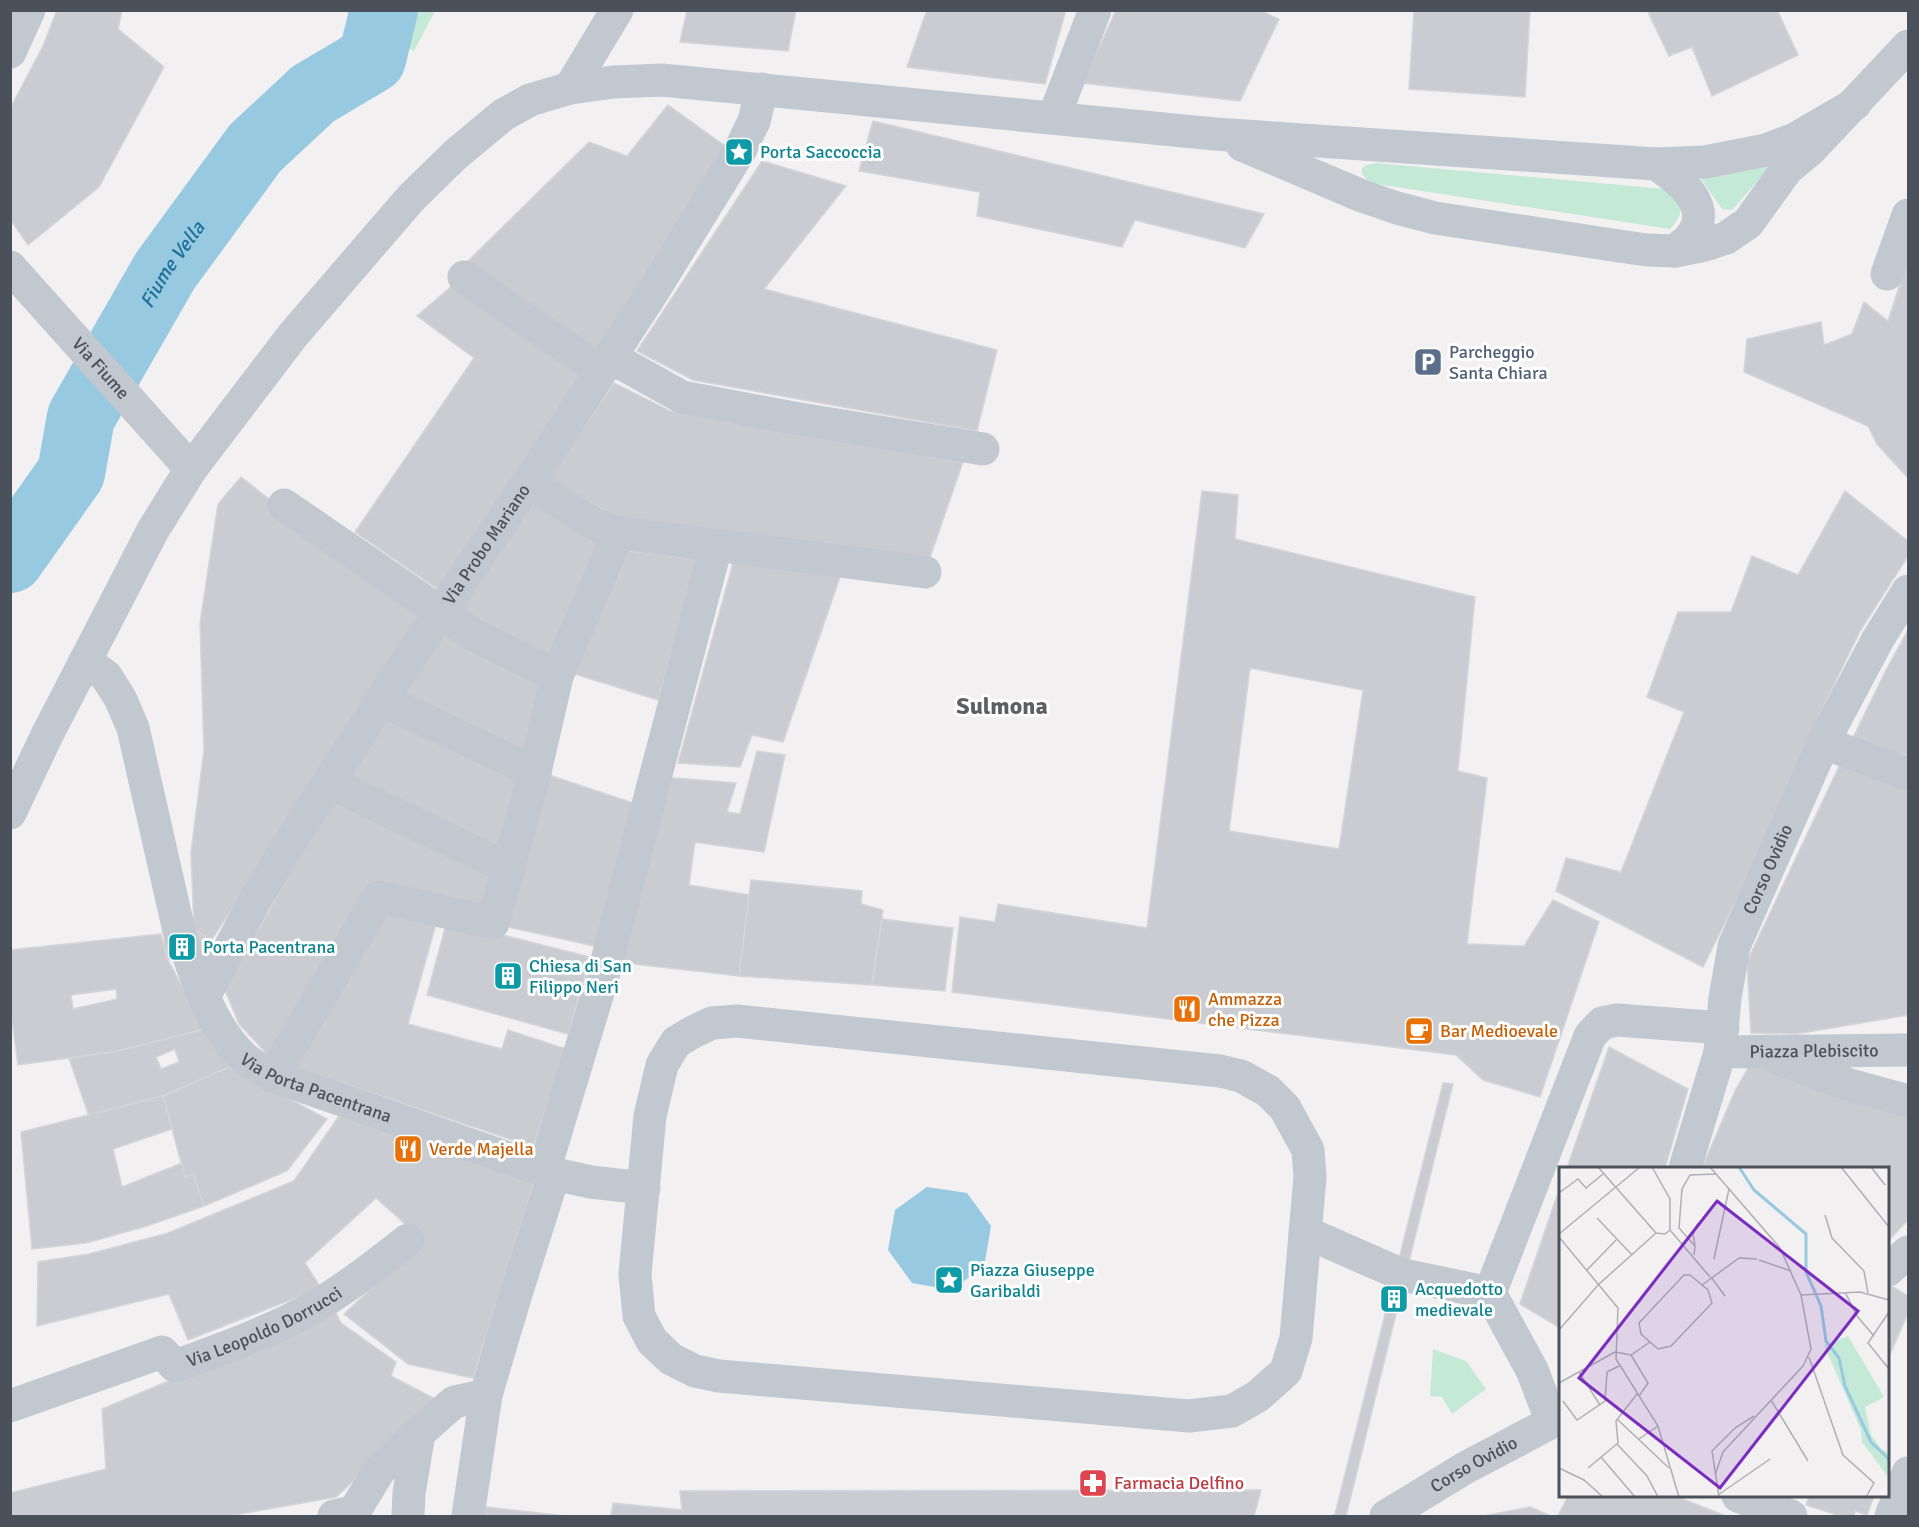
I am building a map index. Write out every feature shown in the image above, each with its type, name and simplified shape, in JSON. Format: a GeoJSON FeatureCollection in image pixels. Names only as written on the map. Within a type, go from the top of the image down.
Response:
{"type":"FeatureCollection","features":[{"type":"Feature","properties":{"kind":"street"},"geometry":{"type":"LineString","coordinates":[[10,52],[29,10]]}},
{"type":"Feature","properties":{"kind":"street"},"geometry":{"type":"LineString","coordinates":[[570,88],[617,10]]}},
{"type":"Feature","properties":{"kind":"street"},"geometry":{"type":"LineString","coordinates":[[1054,117],[1095,10]]}},
{"type":"Feature","properties":{"kind":"street"},"geometry":{"type":"LineString","coordinates":[[1215,134],[1362,196],[1434,218],[1628,248],[1675,251],[1726,237],[1748,223],[1787,169],[1811,149],[1908,46]]}},
{"type":"Feature","properties":{"kind":"street"},"geometry":{"type":"LineString","coordinates":[[10,813],[46,735],[153,531],[191,469],[293,336],[411,198],[455,154],[503,115],[530,100],[570,88],[614,82],[662,80],[1215,134],[1656,164],[1706,162],[1766,150],[1795,140],[1855,104]]}},
{"type":"Feature","properties":{"kind":"street","name":"Via Probo Mariano"},"geometry":{"type":"LineString","coordinates":[[204,998],[254,902],[329,782],[606,364],[739,152],[754,121],[762,89]]}},
{"type":"Feature","properties":{"kind":"street"},"geometry":{"type":"LineString","coordinates":[[1334,183],[1339,169],[1347,160],[1358,152],[1380,145]]}},
{"type":"Feature","properties":{"kind":"street"},"geometry":{"type":"LineString","coordinates":[[1656,164],[1686,187],[1695,200],[1698,212],[1697,225],[1691,238],[1675,251]]}},
{"type":"Feature","properties":{"kind":"street"},"geometry":{"type":"LineString","coordinates":[[1887,274],[1908,215]]}},
{"type":"Feature","properties":{"kind":"street","name":"Via Fiume"},"geometry":{"type":"LineString","coordinates":[[10,267],[191,469]]}},
{"type":"Feature","properties":{"kind":"street"},"geometry":{"type":"LineString","coordinates":[[464,277],[606,364],[682,397],[982,449]]}},
{"type":"Feature","properties":{"kind":"street"},"geometry":{"type":"LineString","coordinates":[[528,482],[592,523],[612,532],[925,572]]}},
{"type":"Feature","properties":{"kind":"street"},"geometry":{"type":"LineString","coordinates":[[284,506],[472,634],[557,676]]}},
{"type":"Feature","properties":{"kind":"street"},"geometry":{"type":"LineString","coordinates":[[273,1076],[379,897],[493,923],[535,772],[557,676],[619,533]]}},
{"type":"Feature","properties":{"kind":"street"},"geometry":{"type":"LineString","coordinates":[[468,1516],[486,1395],[603,976],[716,546]]}},
{"type":"Feature","properties":{"kind":"street","name":"Corso Ovidio"},"geometry":{"type":"LineString","coordinates":[[1685,1167],[1721,1040],[1734,946],[1824,743],[1878,639],[1908,591]]}},
{"type":"Feature","properties":{"kind":"street","name":"Via Porta Pacentrana"},"geometry":{"type":"LineString","coordinates":[[85,661],[106,676],[120,698],[133,728],[184,943],[204,998],[222,1031],[242,1056],[273,1076],[549,1173],[591,1182],[644,1188]]}},
{"type":"Feature","properties":{"kind":"street"},"geometry":{"type":"LineString","coordinates":[[382,700],[535,772]]}},
{"type":"Feature","properties":{"kind":"street"},"geometry":{"type":"LineString","coordinates":[[1824,743],[1908,774]]}},
{"type":"Feature","properties":{"kind":"street"},"geometry":{"type":"LineString","coordinates":[[329,782],[509,869]]}},
{"type":"Feature","properties":{"kind":"street","name":"Piazza Plebiscito"},"geometry":{"type":"LineString","coordinates":[[1490,1293],[1590,1036],[1602,1023],[1617,1020],[1721,1040],[1759,1051],[1908,1050]]}},
{"type":"Feature","properties":{"kind":"street"},"geometry":{"type":"LineString","coordinates":[[737,1021],[1220,1071],[1241,1076],[1268,1091],[1285,1108],[1308,1150],[1310,1177],[1305,1232],[1296,1338],[1286,1371],[1258,1396],[1232,1411],[1189,1416],[719,1376],[695,1371],[671,1359],[652,1341],[639,1316],[635,1275],[650,1116],[662,1065],[676,1042],[693,1032],[712,1023],[737,1021]]}},
{"type":"Feature","properties":{"kind":"street"},"geometry":{"type":"LineString","coordinates":[[1759,1051],[1853,1086],[1908,1101]]}},
{"type":"Feature","properties":{"kind":"street"},"geometry":{"type":"LineString","coordinates":[[1305,1232],[1403,1275],[1490,1293],[1558,1420]]}},
{"type":"Feature","properties":{"kind":"street","name":"Via Leopoldo Dorrucci"},"geometry":{"type":"LineString","coordinates":[[10,1406],[162,1352],[175,1366],[233,1345],[313,1308],[408,1240]]}},
{"type":"Feature","properties":{"kind":"street"},"geometry":{"type":"LineString","coordinates":[[1889,1268],[1908,1252]]}},
{"type":"Feature","properties":{"kind":"street"},"geometry":{"type":"LineString","coordinates":[[334,1516],[354,1512],[379,1471],[454,1402],[486,1395]]}},
{"type":"Feature","properties":{"kind":"street","name":"Corso Ovidio"},"geometry":{"type":"LineString","coordinates":[[1386,1516],[1465,1468],[1558,1420]]}},
{"type":"Feature","properties":{"kind":"street"},"geometry":{"type":"LineString","coordinates":[[408,1516],[409,1493],[419,1433]]}},
{"type":"Feature","properties":{"kind":"street"},"geometry":{"type":"LineString","coordinates":[[1891,1516],[1908,1473]]}},
{"type":"Feature","properties":{"kind":"street"},"geometry":{"type":"LineString","coordinates":[[1741,1497],[1791,1516]]}},
{"type":"Feature","properties":{"kind":"green space"},"geometry":{"type":"Polygon","coordinates":[[[345,11],[435,11],[414,51],[345,11]]]}},
{"type":"Feature","properties":{"kind":"green space"},"geometry":{"type":"Polygon","coordinates":[[[1376,163],[1665,189],[1672,193],[1681,207],[1678,218],[1670,229],[1370,183],[1362,174],[1362,168],[1376,163]]]}},
{"type":"Feature","properties":{"kind":"green space"},"geometry":{"type":"Polygon","coordinates":[[[1771,166],[1732,210],[1722,209],[1699,176],[1771,166]]]}},
{"type":"Feature","properties":{"kind":"green space"},"geometry":{"type":"Polygon","coordinates":[[[1433,1349],[1466,1361],[1486,1389],[1452,1414],[1442,1397],[1430,1396],[1433,1349]]]}},
{"type":"Feature","properties":{"kind":"water"},"geometry":{"type":"Polygon","coordinates":[[[927,1187],[967,1193],[991,1226],[984,1267],[951,1290],[912,1283],[888,1250],[895,1210],[927,1187]]]}},
{"type":"Feature","properties":{"kind":"building"},"geometry":{"type":"Polygon","coordinates":[[[57,10],[122,10],[118,29],[164,67],[99,187],[28,245],[10,219],[10,109],[43,46],[57,10]]]}},
{"type":"Feature","properties":{"kind":"building"},"geometry":{"type":"Polygon","coordinates":[[[687,10],[796,10],[788,51],[680,42],[687,10]]]}},
{"type":"Feature","properties":{"kind":"building"},"geometry":{"type":"Polygon","coordinates":[[[927,10],[1066,10],[1045,84],[907,67],[927,10]]]}},
{"type":"Feature","properties":{"kind":"building"},"geometry":{"type":"Polygon","coordinates":[[[1116,10],[1259,10],[1279,19],[1240,101],[1083,83],[1116,10]]]}},
{"type":"Feature","properties":{"kind":"building"},"geometry":{"type":"Polygon","coordinates":[[[1414,10],[1530,10],[1525,97],[1409,89],[1414,10]]]}},
{"type":"Feature","properties":{"kind":"building"},"geometry":{"type":"Polygon","coordinates":[[[1647,10],[1777,10],[1798,55],[1712,96],[1692,47],[1669,56],[1647,10]]]}},
{"type":"Feature","properties":{"kind":"building"},"geometry":{"type":"Polygon","coordinates":[[[668,105],[725,146],[597,351],[465,264],[589,142],[627,156],[668,105]]]}},
{"type":"Feature","properties":{"kind":"building"},"geometry":{"type":"Polygon","coordinates":[[[873,121],[1264,214],[1245,248],[1135,220],[1122,247],[977,216],[980,192],[859,171],[873,121]]]}},
{"type":"Feature","properties":{"kind":"building"},"geometry":{"type":"Polygon","coordinates":[[[762,161],[846,186],[764,289],[997,350],[977,431],[693,380],[637,351],[762,161]]]}},
{"type":"Feature","properties":{"kind":"building"},"geometry":{"type":"Polygon","coordinates":[[[1908,260],[1908,478],[1877,444],[1868,426],[1744,372],[1747,339],[1821,322],[1824,345],[1852,334],[1864,302],[1888,321],[1908,260]]]}},
{"type":"Feature","properties":{"kind":"building"},"geometry":{"type":"Polygon","coordinates":[[[453,285],[581,374],[439,590],[355,532],[474,358],[417,316],[453,285]]]}},
{"type":"Feature","properties":{"kind":"building"},"geometry":{"type":"Polygon","coordinates":[[[614,383],[670,411],[963,462],[925,572],[623,521],[549,478],[614,383]]]}},
{"type":"Feature","properties":{"kind":"building"},"geometry":{"type":"Polygon","coordinates":[[[241,477],[419,617],[211,941],[194,929],[191,852],[204,750],[200,623],[218,504],[241,477]]]}},
{"type":"Feature","properties":{"kind":"building"},"geometry":{"type":"Polygon","coordinates":[[[1202,491],[1238,495],[1235,539],[1475,597],[1458,771],[1487,778],[1467,944],[1524,946],[1553,900],[1599,922],[1540,1097],[1483,1080],[1456,1055],[952,992],[960,917],[995,922],[998,904],[1147,928],[1202,491]],[[1250,668],[1229,831],[1339,849],[1363,690],[1250,668]]]}},
{"type":"Feature","properties":{"kind":"building"},"geometry":{"type":"Polygon","coordinates":[[[1845,491],[1908,541],[1908,556],[1860,631],[1813,728],[1752,868],[1703,967],[1556,891],[1566,858],[1621,872],[1684,712],[1647,697],[1678,612],[1731,612],[1752,556],[1798,575],[1845,491]]]}},
{"type":"Feature","properties":{"kind":"building"},"geometry":{"type":"Polygon","coordinates":[[[531,501],[604,542],[550,662],[458,610],[531,501]]]}},
{"type":"Feature","properties":{"kind":"building"},"geometry":{"type":"Polygon","coordinates":[[[629,551],[698,559],[658,700],[575,674],[629,551]]]}},
{"type":"Feature","properties":{"kind":"building"},"geometry":{"type":"Polygon","coordinates":[[[733,563],[840,577],[783,742],[752,735],[740,767],[678,763],[733,563]]]}},
{"type":"Feature","properties":{"kind":"building"},"geometry":{"type":"Polygon","coordinates":[[[445,630],[543,685],[527,755],[399,694],[445,630]]]}},
{"type":"Feature","properties":{"kind":"building"},"geometry":{"type":"Polygon","coordinates":[[[1908,630],[1908,756],[1852,740],[1908,630]]]}},
{"type":"Feature","properties":{"kind":"building"},"geometry":{"type":"Polygon","coordinates":[[[386,717],[519,781],[500,852],[348,778],[386,717]]]}},
{"type":"Feature","properties":{"kind":"building"},"geometry":{"type":"Polygon","coordinates":[[[757,751],[785,755],[764,852],[695,842],[689,885],[750,895],[739,976],[617,962],[663,777],[736,783],[727,812],[740,814],[757,751]]]}},
{"type":"Feature","properties":{"kind":"building"},"geometry":{"type":"Polygon","coordinates":[[[1842,760],[1908,791],[1908,1015],[1796,1034],[1751,1033],[1747,962],[1842,760]]]}},
{"type":"Feature","properties":{"kind":"building"},"geometry":{"type":"Polygon","coordinates":[[[549,775],[636,804],[599,947],[508,927],[549,775]]]}},
{"type":"Feature","properties":{"kind":"building"},"geometry":{"type":"Polygon","coordinates":[[[332,797],[493,878],[482,910],[372,887],[269,1056],[239,1024],[225,990],[332,797]]]}},
{"type":"Feature","properties":{"kind":"building"},"geometry":{"type":"Polygon","coordinates":[[[751,880],[862,891],[861,904],[883,910],[872,985],[739,976],[751,880]]]}},
{"type":"Feature","properties":{"kind":"building"},"geometry":{"type":"Polygon","coordinates":[[[385,910],[436,924],[408,1024],[502,1049],[508,1030],[566,1049],[533,1147],[291,1066],[385,910]]]}},
{"type":"Feature","properties":{"kind":"building"},"geometry":{"type":"Polygon","coordinates":[[[882,919],[953,928],[945,991],[872,985],[882,919]]]}},
{"type":"Feature","properties":{"kind":"building","name":"Chiesa di San Filippo Neri"},"geometry":{"type":"Polygon","coordinates":[[[447,921],[590,957],[568,1034],[427,995],[447,921]]]}},
{"type":"Feature","properties":{"kind":"building","name":"Porta Pacentrana"},"geometry":{"type":"Polygon","coordinates":[[[194,929],[211,941],[168,960],[163,942],[194,929]]]}},
{"type":"Feature","properties":{"kind":"building"},"geometry":{"type":"Polygon","coordinates":[[[161,934],[168,960],[205,1029],[119,1051],[18,1065],[10,1005],[10,950],[161,934]],[[116,989],[71,995],[73,1009],[117,999],[116,989]]]}},
{"type":"Feature","properties":{"kind":"building"},"geometry":{"type":"Polygon","coordinates":[[[205,1029],[230,1067],[163,1096],[89,1116],[69,1058],[119,1051],[205,1029]],[[175,1049],[156,1057],[161,1069],[179,1062],[175,1049]]]}},
{"type":"Feature","properties":{"kind":"building"},"geometry":{"type":"Polygon","coordinates":[[[1609,1047],[1688,1089],[1665,1167],[1567,1167],[1609,1047]]]}},
{"type":"Feature","properties":{"kind":"building"},"geometry":{"type":"Polygon","coordinates":[[[1752,1061],[1908,1117],[1908,1220],[1889,1240],[1889,1167],[1702,1167],[1735,1091],[1752,1061]]]}},
{"type":"Feature","properties":{"kind":"building"},"geometry":{"type":"Polygon","coordinates":[[[230,1067],[327,1119],[287,1171],[204,1206],[193,1174],[185,1177],[163,1096],[230,1067]]]}},
{"type":"Feature","properties":{"kind":"building","name":"Acquedotto medievale"},"geometry":{"type":"Polygon","coordinates":[[[1443,1083],[1453,1084],[1346,1516],[1331,1516],[1335,1514],[1443,1083]]]}},
{"type":"Feature","properties":{"kind":"building"},"geometry":{"type":"Polygon","coordinates":[[[163,1096],[172,1129],[113,1149],[122,1187],[182,1163],[185,1177],[193,1174],[204,1206],[147,1226],[86,1243],[32,1249],[21,1132],[163,1096]]]}},
{"type":"Feature","properties":{"kind":"building"},"geometry":{"type":"Polygon","coordinates":[[[339,1116],[534,1182],[473,1378],[408,1364],[344,1314],[423,1240],[376,1198],[305,1263],[321,1288],[188,1340],[169,1294],[37,1326],[38,1262],[89,1254],[168,1233],[294,1181],[339,1116]]]}},
{"type":"Feature","properties":{"kind":"building"},"geometry":{"type":"Polygon","coordinates":[[[1559,1190],[1559,1327],[1520,1304],[1559,1190]]]}},
{"type":"Feature","properties":{"kind":"building"},"geometry":{"type":"Polygon","coordinates":[[[1889,1285],[1908,1296],[1908,1313],[1891,1352],[1889,1351],[1889,1285]]]}},
{"type":"Feature","properties":{"kind":"building"},"geometry":{"type":"Polygon","coordinates":[[[335,1311],[341,1323],[396,1362],[391,1376],[439,1401],[336,1497],[229,1516],[10,1516],[10,1493],[106,1469],[102,1409],[335,1311]]]}},
{"type":"Feature","properties":{"kind":"building"},"geometry":{"type":"Polygon","coordinates":[[[1261,1490],[1254,1516],[611,1516],[613,1503],[682,1510],[680,1491],[1261,1490]]]}},
{"type":"Feature","properties":{"kind":"building"},"geometry":{"type":"Polygon","coordinates":[[[1568,1497],[1678,1497],[1726,1516],[1558,1516],[1568,1497]]]}},
{"type":"Feature","properties":{"kind":"building"},"geometry":{"type":"Polygon","coordinates":[[[1809,1497],[1874,1497],[1867,1515],[1855,1511],[1854,1516],[1840,1516],[1806,1505],[1809,1497]]]}},
{"type":"Feature","properties":{"kind":"building"},"geometry":{"type":"Polygon","coordinates":[[[486,1507],[566,1516],[484,1516],[486,1507]]]}},
{"type":"Feature","properties":{"kind":"building"},"geometry":{"type":"Polygon","coordinates":[[[1530,1507],[1551,1516],[1483,1516],[1530,1507]]]}},
{"type":"Feature","properties":{"kind":"waterway","name":"Fiume Vella"},"geometry":{"type":"LineString","coordinates":[[10,559],[71,473],[81,417],[165,271],[255,148],[313,94],[372,59],[384,10]]}},
{"type":"Feature","properties":{"kind":"place","name":"Porta Saccoccia"},"geometry":{"type":"Point","coordinates":[739,152]}},
{"type":"Feature","properties":{"kind":"place","name":"Parcheggio Santa Chiara"},"geometry":{"type":"Point","coordinates":[1428,362]}},
{"type":"Feature","properties":{"kind":"place","name":"Porta Pacentrana"},"geometry":{"type":"Point","coordinates":[182,947]}},
{"type":"Feature","properties":{"kind":"place","name":"Chiesa di San Filippo Neri"},"geometry":{"type":"Point","coordinates":[508,976]}},
{"type":"Feature","properties":{"kind":"place","name":"Ammazza che Pizza"},"geometry":{"type":"Point","coordinates":[1187,1009]}},
{"type":"Feature","properties":{"kind":"place","name":"Bar Medioevale"},"geometry":{"type":"Point","coordinates":[1419,1031]}},
{"type":"Feature","properties":{"kind":"place","name":"Verde Majella"},"geometry":{"type":"Point","coordinates":[408,1149]}},
{"type":"Feature","properties":{"kind":"place","name":"Piazza Giuseppe Garibaldi"},"geometry":{"type":"Point","coordinates":[949,1280]}},
{"type":"Feature","properties":{"kind":"place","name":"Acquedotto medievale"},"geometry":{"type":"Point","coordinates":[1394,1299]}},
{"type":"Feature","properties":{"kind":"place","name":"Farmacia Delfino"},"geometry":{"type":"Point","coordinates":[1093,1483]}},
{"type":"Feature","properties":{"kind":"district","name":"Sulmona"},"geometry":{"type":"Point","coordinates":[1002,706]}}]}
